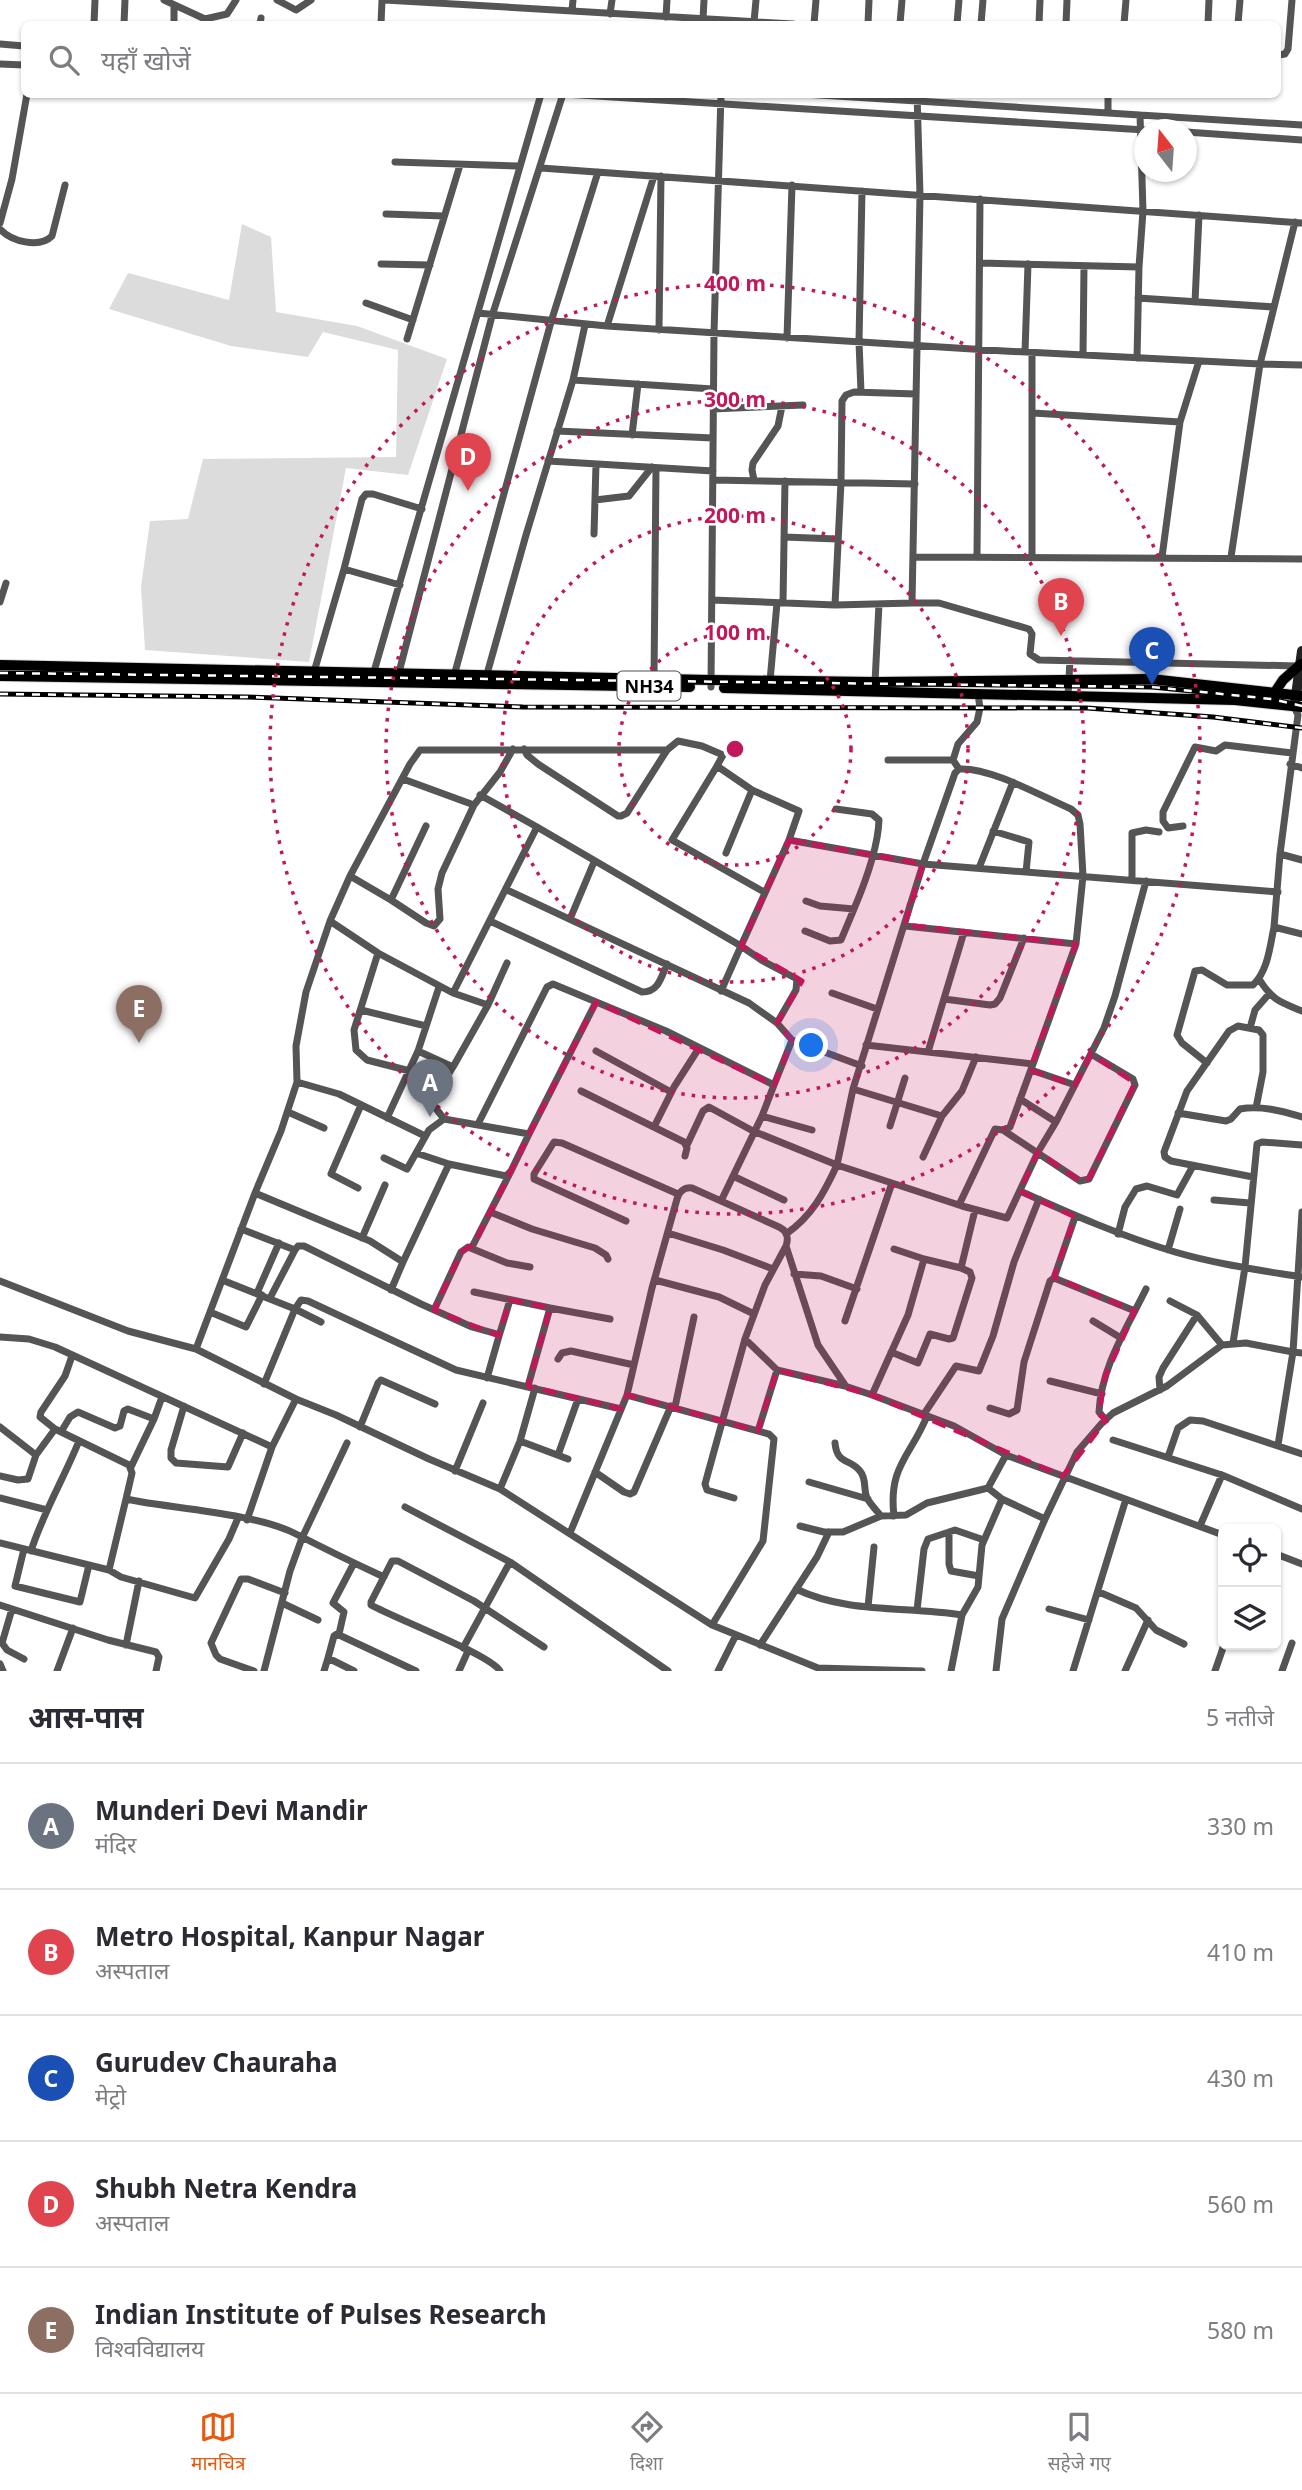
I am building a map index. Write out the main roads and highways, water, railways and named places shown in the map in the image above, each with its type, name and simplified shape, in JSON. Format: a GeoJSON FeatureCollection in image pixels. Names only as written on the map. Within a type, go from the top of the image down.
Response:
{"type":"FeatureCollection","features":[{"type":"Feature","properties":{"kind":"highway"},"geometry":{"type":"LineString","coordinates":[[1275,692],[1283,680],[1301,664]]}},
{"type":"Feature","properties":{"kind":"highway","name":"NH34"},"geometry":{"type":"LineString","coordinates":[[0,665],[191,674],[711,684],[1235,700],[1299,705]]}},
{"type":"Feature","properties":{"kind":"highway","name":"NH34"},"geometry":{"type":"LineString","coordinates":[[0,676],[314,671],[372,678]]}},
{"type":"Feature","properties":{"kind":"highway","name":"NH34"},"geometry":{"type":"LineString","coordinates":[[453,678],[488,674],[654,679],[711,684],[770,681],[1151,679],[1275,692],[1299,705]]}},
{"type":"Feature","properties":{"kind":"main road"},"geometry":{"type":"LineString","coordinates":[[1299,705],[1302,651]]}},
{"type":"Feature","properties":{"kind":"railway"},"geometry":{"type":"LineString","coordinates":[[0,673],[1152,687],[1272,699],[1302,706]]}},
{"type":"Feature","properties":{"kind":"railway"},"geometry":{"type":"LineString","coordinates":[[0,694],[246,697],[523,707],[1087,708],[1213,717],[1302,728]]}},
{"type":"Feature","properties":{"kind":"place","name":"Shubh Netra Kendra"},"geometry":{"type":"Point","coordinates":[468,491]}},
{"type":"Feature","properties":{"kind":"place","name":"Metro Hospital, Kanpur Nagar"},"geometry":{"type":"Point","coordinates":[1061,636]}},
{"type":"Feature","properties":{"kind":"place","name":"Gurudev Chauraha"},"geometry":{"type":"Point","coordinates":[1152,685]}},
{"type":"Feature","properties":{"kind":"place","name":"Indian Institute of Pulses Research"},"geometry":{"type":"Point","coordinates":[139,1043]}},
{"type":"Feature","properties":{"kind":"place","name":"Munderi Devi Mandir"},"geometry":{"type":"Point","coordinates":[430,1117]}}]}
